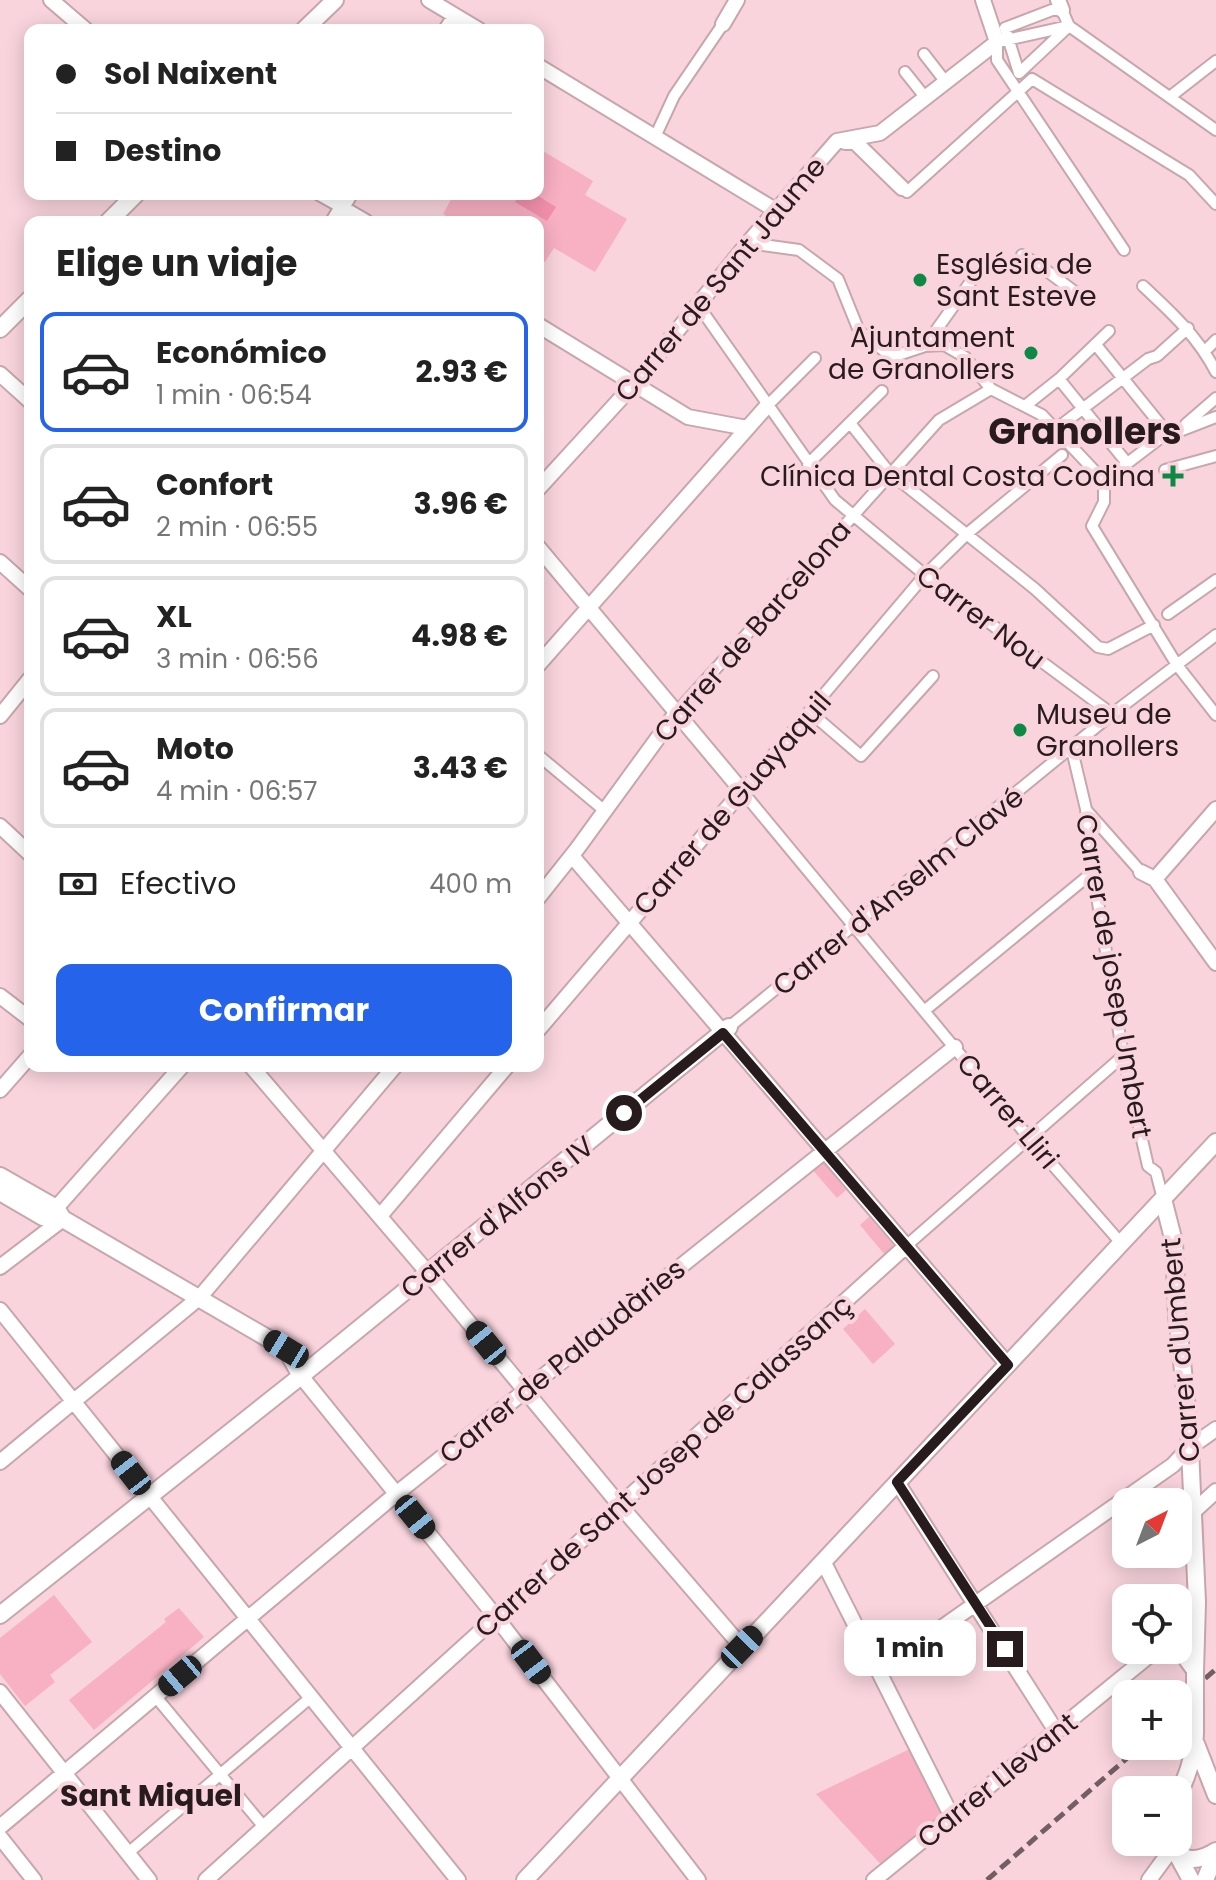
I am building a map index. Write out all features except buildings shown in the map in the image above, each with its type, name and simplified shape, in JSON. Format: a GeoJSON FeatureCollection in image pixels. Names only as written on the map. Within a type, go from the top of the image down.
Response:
{"type":"FeatureCollection","features":[{"type":"Feature","properties":{"kind":"street"},"geometry":{"type":"LineString","coordinates":[[51,0],[79,24]]}},
{"type":"Feature","properties":{"kind":"street"},"geometry":{"type":"LineString","coordinates":[[310,24],[335,0]]}},
{"type":"Feature","properties":{"kind":"street"},"geometry":{"type":"LineString","coordinates":[[429,0],[469,24]]}},
{"type":"Feature","properties":{"kind":"street"},"geometry":{"type":"LineString","coordinates":[[655,137],[674,96],[737,0]]}},
{"type":"Feature","properties":{"kind":"street"},"geometry":{"type":"LineString","coordinates":[[983,0],[1019,73],[1064,27]]}},
{"type":"Feature","properties":{"kind":"street"},"geometry":{"type":"LineString","coordinates":[[1064,27],[1060,5],[1005,28],[997,60],[1124,250]]}},
{"type":"Feature","properties":{"kind":"street"},"geometry":{"type":"LineString","coordinates":[[450,24],[455,16]]}},
{"type":"Feature","properties":{"kind":"street"},"geometry":{"type":"LineString","coordinates":[[1003,41],[1064,27],[1171,96],[1216,130]]}},
{"type":"Feature","properties":{"kind":"street","name":"Carrer de Sant Jaume"},"geometry":{"type":"LineString","coordinates":[[544,482],[634,384],[775,210],[837,141],[880,133],[945,81],[1003,41]]}},
{"type":"Feature","properties":{"kind":"street"},"geometry":{"type":"LineString","coordinates":[[924,54],[945,81]]}},
{"type":"Feature","properties":{"kind":"street"},"geometry":{"type":"LineString","coordinates":[[1171,96],[1216,61]]}},
{"type":"Feature","properties":{"kind":"street"},"geometry":{"type":"LineString","coordinates":[[544,70],[775,210]]}},
{"type":"Feature","properties":{"kind":"street"},"geometry":{"type":"LineString","coordinates":[[905,72],[925,97]]}},
{"type":"Feature","properties":{"kind":"street"},"geometry":{"type":"LineString","coordinates":[[837,141],[855,142],[907,192],[1032,79],[1189,175],[1216,204]]}},
{"type":"Feature","properties":{"kind":"street"},"geometry":{"type":"LineString","coordinates":[[328,200],[356,216]]}},
{"type":"Feature","properties":{"kind":"street"},"geometry":{"type":"LineString","coordinates":[[337,216],[347,200]]}},
{"type":"Feature","properties":{"kind":"street"},"geometry":{"type":"LineString","coordinates":[[748,243],[799,250],[838,279],[859,331],[892,357],[925,346],[944,345],[965,357],[991,389],[1042,415],[1056,429],[1104,481],[1104,502],[1092,526],[1158,620],[1177,665],[1216,715]]}},
{"type":"Feature","properties":{"kind":"street"},"geometry":{"type":"LineString","coordinates":[[1022,255],[1083,298]]}},
{"type":"Feature","properties":{"kind":"street"},"geometry":{"type":"LineString","coordinates":[[925,346],[974,277]]}},
{"type":"Feature","properties":{"kind":"street"},"geometry":{"type":"LineString","coordinates":[[1143,286],[1188,328],[1216,372]]}},
{"type":"Feature","properties":{"kind":"street"},"geometry":{"type":"LineString","coordinates":[[0,329],[24,305]]}},
{"type":"Feature","properties":{"kind":"street","name":"Carrer Nou"},"geometry":{"type":"LineString","coordinates":[[698,305],[835,500],[925,575],[1112,714]]}},
{"type":"Feature","properties":{"kind":"street"},"geometry":{"type":"LineString","coordinates":[[1056,429],[1134,369],[1157,356],[1188,328]]}},
{"type":"Feature","properties":{"kind":"street"},"geometry":{"type":"LineString","coordinates":[[544,329],[688,417],[747,428]]}},
{"type":"Feature","properties":{"kind":"street"},"geometry":{"type":"LineString","coordinates":[[1025,406],[1059,379],[1109,331]]}},
{"type":"Feature","properties":{"kind":"street"},"geometry":{"type":"LineString","coordinates":[[1205,351],[1216,340]]}},
{"type":"Feature","properties":{"kind":"street"},"geometry":{"type":"LineString","coordinates":[[1098,343],[1168,434]]}},
{"type":"Feature","properties":{"kind":"street"},"geometry":{"type":"LineString","coordinates":[[544,658],[747,428],[815,358]]}},
{"type":"Feature","properties":{"kind":"street"},"geometry":{"type":"LineString","coordinates":[[0,374],[24,396]]}},
{"type":"Feature","properties":{"kind":"street"},"geometry":{"type":"LineString","coordinates":[[1059,379],[1127,463]]}},
{"type":"Feature","properties":{"kind":"street","name":"Carrer de Barcelona"},"geometry":{"type":"LineString","coordinates":[[544,891],[676,713],[889,472],[944,411],[991,389]]}},
{"type":"Feature","properties":{"kind":"street"},"geometry":{"type":"LineString","coordinates":[[808,464],[882,391]]}},
{"type":"Feature","properties":{"kind":"street"},"geometry":{"type":"LineString","coordinates":[[1182,428],[1216,398]]}},
{"type":"Feature","properties":{"kind":"street"},"geometry":{"type":"LineString","coordinates":[[1104,481],[1168,434],[1216,417]]}},
{"type":"Feature","properties":{"kind":"street"},"geometry":{"type":"LineString","coordinates":[[850,423],[889,472],[968,533],[1102,649],[1117,645],[1216,580]]}},
{"type":"Feature","properties":{"kind":"street","name":"Carrer de Guayaquil"},"geometry":{"type":"LineString","coordinates":[[544,1023],[925,575],[968,533],[1062,455]]}},
{"type":"Feature","properties":{"kind":"street"},"geometry":{"type":"LineString","coordinates":[[1165,470],[1216,456]]}},
{"type":"Feature","properties":{"kind":"street"},"geometry":{"type":"LineString","coordinates":[[544,554],[742,791]]}},
{"type":"Feature","properties":{"kind":"street"},"geometry":{"type":"LineString","coordinates":[[0,562],[24,584]]}},
{"type":"Feature","properties":{"kind":"street","name":"Carrer d'Anselm Clavé"},"geometry":{"type":"LineString","coordinates":[[726,1030],[1072,750],[1112,714],[1216,635]]}},
{"type":"Feature","properties":{"kind":"street"},"geometry":{"type":"LineString","coordinates":[[810,712],[861,756],[933,676]]}},
{"type":"Feature","properties":{"kind":"street"},"geometry":{"type":"LineString","coordinates":[[0,716],[24,686]]}},
{"type":"Feature","properties":{"kind":"street","name":"Carrer de josep Umbert"},"geometry":{"type":"LineString","coordinates":[[1072,750],[1086,809],[1093,872],[1123,1056],[1148,1166],[1156,1172],[1163,1199]]}},
{"type":"Feature","properties":{"kind":"street"},"geometry":{"type":"LineString","coordinates":[[544,760],[605,811]]}},
{"type":"Feature","properties":{"kind":"street","name":"Carrer Lliri"},"geometry":{"type":"LineString","coordinates":[[742,791],[1030,1139],[1121,1243]]}},
{"type":"Feature","properties":{"kind":"street"},"geometry":{"type":"LineString","coordinates":[[1086,809],[1148,875],[1216,963]]}},
{"type":"Feature","properties":{"kind":"street"},"geometry":{"type":"LineString","coordinates":[[1148,875],[1216,809]]}},
{"type":"Feature","properties":{"kind":"street"},"geometry":{"type":"LineString","coordinates":[[0,826],[24,848]]}},
{"type":"Feature","properties":{"kind":"street"},"geometry":{"type":"LineString","coordinates":[[1089,837],[1104,831]]}},
{"type":"Feature","properties":{"kind":"street"},"geometry":{"type":"LineString","coordinates":[[572,856],[726,1030],[824,1151],[1008,1365]]}},
{"type":"Feature","properties":{"kind":"street"},"geometry":{"type":"LineString","coordinates":[[924,1011],[1093,872]]}},
{"type":"Feature","properties":{"kind":"street"},"geometry":{"type":"LineString","coordinates":[[0,996],[24,1014]]}},
{"type":"Feature","properties":{"kind":"street","name":"Carrer d'Alfons IV"},"geometry":{"type":"LineString","coordinates":[[0,1615],[301,1376],[726,1030]]}},
{"type":"Feature","properties":{"kind":"street","name":"Carrer de Palaudàries"},"geometry":{"type":"LineString","coordinates":[[0,1827],[396,1494],[955,1047]]}},
{"type":"Feature","properties":{"kind":"street","name":"Carrer de Sant Josep de Calassanç"},"geometry":{"type":"LineString","coordinates":[[206,1880],[618,1503],[1123,1056]]}},
{"type":"Feature","properties":{"kind":"street"},"geometry":{"type":"LineString","coordinates":[[3,1083],[24,1062]]}},
{"type":"Feature","properties":{"kind":"street"},"geometry":{"type":"LineString","coordinates":[[0,1267],[60,1214],[177,1072]]}},
{"type":"Feature","properties":{"kind":"street"},"geometry":{"type":"LineString","coordinates":[[256,1072],[742,1647]]}},
{"type":"Feature","properties":{"kind":"street"},"geometry":{"type":"LineString","coordinates":[[0,1462],[200,1297],[390,1072]]}},
{"type":"Feature","properties":{"kind":"street"},"geometry":{"type":"LineString","coordinates":[[380,1216],[502,1072]]}},
{"type":"Feature","properties":{"kind":"street"},"geometry":{"type":"LineString","coordinates":[[525,1880],[1216,1142]]}},
{"type":"Feature","properties":{"kind":"street"},"geometry":{"type":"LineString","coordinates":[[0,1176],[286,1349],[301,1376],[496,1617],[698,1880]]}},
{"type":"Feature","properties":{"kind":"street"},"geometry":{"type":"LineString","coordinates":[[0,1192],[43,1217],[60,1214]]}},
{"type":"Feature","properties":{"kind":"street","name":"Carrer d'Umbert"},"geometry":{"type":"LineString","coordinates":[[1163,1199],[1174,1242],[1189,1448],[1197,1602],[1192,1622]]}},
{"type":"Feature","properties":{"kind":"street"},"geometry":{"type":"LineString","coordinates":[[0,1310],[458,1880]]}},
{"type":"Feature","properties":{"kind":"street"},"geometry":{"type":"LineString","coordinates":[[880,1671],[1173,1465],[1189,1448],[1216,1429]]}},
{"type":"Feature","properties":{"kind":"street"},"geometry":{"type":"LineString","coordinates":[[897,1482],[1056,1731]]}},
{"type":"Feature","properties":{"kind":"street"},"geometry":{"type":"LineString","coordinates":[[1193,1512],[1216,1491]]}},
{"type":"Feature","properties":{"kind":"street"},"geometry":{"type":"LineString","coordinates":[[823,1561],[952,1817]]}},
{"type":"Feature","properties":{"kind":"street","name":"Carrer Llevant"},"geometry":{"type":"LineString","coordinates":[[874,1880],[1139,1664]]}},
{"type":"Feature","properties":{"kind":"street","name":"Carrer d'Umbert"},"geometry":{"type":"LineString","coordinates":[[1191,1664],[1195,1672],[1196,1734]]}},
{"type":"Feature","properties":{"kind":"street"},"geometry":{"type":"LineString","coordinates":[[0,1692],[149,1880]]}},
{"type":"Feature","properties":{"kind":"street"},"geometry":{"type":"LineString","coordinates":[[156,1697],[264,1827]]}},
{"type":"Feature","properties":{"kind":"street"},"geometry":{"type":"LineString","coordinates":[[128,1853],[310,1698]]}},
{"type":"Feature","properties":{"kind":"street"},"geometry":{"type":"LineString","coordinates":[[1187,1776],[1196,1734]]}},
{"type":"Feature","properties":{"kind":"street"},"geometry":{"type":"LineString","coordinates":[[1196,1734],[1216,1795]]}},
{"type":"Feature","properties":{"kind":"street"},"geometry":{"type":"LineString","coordinates":[[1192,1788],[1198,1787],[1216,1795]]}},
{"type":"Feature","properties":{"kind":"street"},"geometry":{"type":"LineString","coordinates":[[0,1837],[34,1880]]}},
{"type":"Feature","properties":{"kind":"street"},"geometry":{"type":"LineString","coordinates":[[1184,1856],[1193,1861],[1216,1852]]}},
{"type":"Feature","properties":{"kind":"street"},"geometry":{"type":"LineString","coordinates":[[1205,1880],[1216,1852]]}},
{"type":"Feature","properties":{"kind":"street"},"geometry":{"type":"LineString","coordinates":[[1149,1880],[1166,1856]]}},
{"type":"Feature","properties":{"kind":"street"},"geometry":{"type":"LineString","coordinates":[[1176,1856],[1191,1880]]}},
{"type":"Feature","properties":{"kind":"shaded area"},"geometry":{"type":"Polygon","coordinates":[[[544,152],[593,181],[585,195],[627,219],[595,272],[554,248],[544,261],[544,216],[443,214],[451,200],[544,200],[544,152]]]}},
{"type":"Feature","properties":{"kind":"shaded area"},"geometry":{"type":"Polygon","coordinates":[[[544,200],[556,207],[547,221],[544,216],[515,202],[544,200]]]}},
{"type":"Feature","properties":{"kind":"shaded area"},"geometry":{"type":"Polygon","coordinates":[[[821,1160],[846,1190],[837,1198],[811,1168],[821,1160]]]}},
{"type":"Feature","properties":{"kind":"shaded area"},"geometry":{"type":"Polygon","coordinates":[[[869,1217],[895,1247],[885,1255],[860,1225],[869,1217]]]}},
{"type":"Feature","properties":{"kind":"shaded area"},"geometry":{"type":"Polygon","coordinates":[[[865,1309],[895,1344],[873,1364],[843,1329],[865,1309]]]}},
{"type":"Feature","properties":{"kind":"shaded area"},"geometry":{"type":"Polygon","coordinates":[[[54,1595],[92,1642],[50,1675],[55,1682],[25,1706],[0,1674],[0,1638],[54,1595]]]}},
{"type":"Feature","properties":{"kind":"shaded area"},"geometry":{"type":"Polygon","coordinates":[[[179,1608],[204,1637],[94,1730],[69,1700],[179,1608]]]}},
{"type":"Feature","properties":{"kind":"shaded area"},"geometry":{"type":"Polygon","coordinates":[[[916,1746],[952,1817],[886,1870],[816,1794],[916,1746]]]}},
{"type":"Feature","properties":{"kind":"railway"},"geometry":{"type":"LineString","coordinates":[[1192,1690],[1216,1669]]}},
{"type":"Feature","properties":{"kind":"railway"},"geometry":{"type":"LineString","coordinates":[[987,1880],[1125,1760]]}},
{"type":"Feature","properties":{"kind":"place","name":"Església de Sant Esteve"},"geometry":{"type":"Point","coordinates":[920,280]}},
{"type":"Feature","properties":{"kind":"place","name":"Ajuntament de Granollers"},"geometry":{"type":"Point","coordinates":[1031,353]}},
{"type":"Feature","properties":{"kind":"place","name":"Clínica Dental Costa Codina"},"geometry":{"type":"Point","coordinates":[1173,476]}},
{"type":"Feature","properties":{"kind":"place","name":"Museu de Granollers"},"geometry":{"type":"Point","coordinates":[1020,730]}},
{"type":"Feature","properties":{"kind":"district","name":"Granollers"},"geometry":{"type":"Point","coordinates":[1085,431]}},
{"type":"Feature","properties":{"kind":"district","name":"Sant Miquel"},"geometry":{"type":"Point","coordinates":[151,1796]}},
{"type":"Feature","properties":{"kind":"route"},"geometry":{"type":"LineString","coordinates":[[624,1113],[723,1033],[1008,1365],[897,1482],[1005,1649]]}}]}
